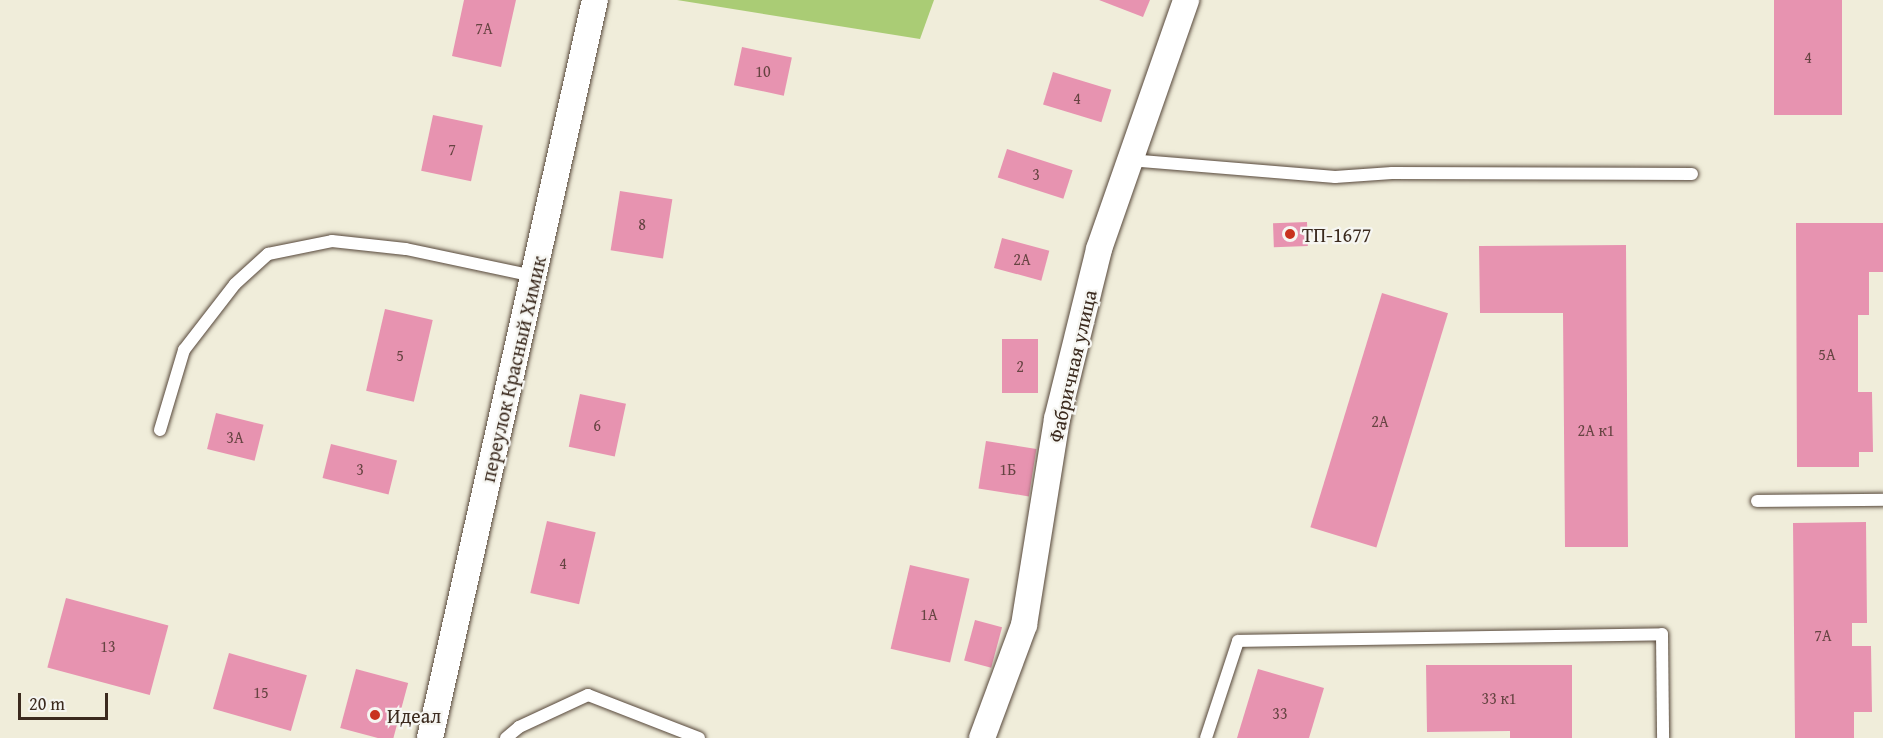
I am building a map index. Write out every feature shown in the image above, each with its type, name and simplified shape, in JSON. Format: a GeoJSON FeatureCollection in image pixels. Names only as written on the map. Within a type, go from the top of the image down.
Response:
{"type":"FeatureCollection","features":[{"type":"Feature","properties":{"kind":"street","name":"переулок Красный Химик"},"geometry":{"type":"LineString","coordinates":[[430,738],[595,0]]}},
{"type":"Feature","properties":{"kind":"street","name":"Фабричная улица"},"geometry":{"type":"LineString","coordinates":[[982,738],[1024,625],[1057,419],[1099,249],[1186,0]]}},
{"type":"Feature","properties":{"kind":"lane"},"geometry":{"type":"LineString","coordinates":[[1129,160],[1335,177],[1392,173],[1692,174]]}},
{"type":"Feature","properties":{"kind":"lane"},"geometry":{"type":"LineString","coordinates":[[160,430],[184,350],[235,284],[268,254],[332,240],[406,249],[534,276]]}},
{"type":"Feature","properties":{"kind":"lane"},"geometry":{"type":"LineString","coordinates":[[1757,501],[1883,500]]}},
{"type":"Feature","properties":{"kind":"lane"},"geometry":{"type":"LineString","coordinates":[[1206,738],[1238,641],[1662,634],[1663,738]]}},
{"type":"Feature","properties":{"kind":"lane"},"geometry":{"type":"LineString","coordinates":[[506,738],[519,727],[588,695],[699,738]]}},
{"type":"Feature","properties":{"kind":"green space"},"geometry":{"type":"Polygon","coordinates":[[[677,0],[934,0],[920,39],[677,0]]]}},
{"type":"Feature","properties":{"kind":"building"},"geometry":{"type":"Polygon","coordinates":[[[464,0],[516,0],[501,67],[452,56],[464,0]]]}},
{"type":"Feature","properties":{"kind":"building"},"geometry":{"type":"Polygon","coordinates":[[[1099,0],[1150,0],[1143,17],[1099,0]]]}},
{"type":"Feature","properties":{"kind":"building"},"geometry":{"type":"Polygon","coordinates":[[[1774,0],[1842,0],[1842,115],[1774,115],[1774,0]]]}},
{"type":"Feature","properties":{"kind":"building"},"geometry":{"type":"Polygon","coordinates":[[[742,47],[792,58],[784,96],[734,85],[742,47]]]}},
{"type":"Feature","properties":{"kind":"building"},"geometry":{"type":"Polygon","coordinates":[[[1053,72],[1111,90],[1101,122],[1043,105],[1053,72]]]}},
{"type":"Feature","properties":{"kind":"building"},"geometry":{"type":"Polygon","coordinates":[[[433,115],[483,126],[471,181],[421,171],[433,115]]]}},
{"type":"Feature","properties":{"kind":"building"},"geometry":{"type":"Polygon","coordinates":[[[1007,149],[1073,170],[1063,199],[998,178],[1007,149]]]}},
{"type":"Feature","properties":{"kind":"building"},"geometry":{"type":"Polygon","coordinates":[[[620,191],[672,199],[663,259],[611,250],[620,191]]]}},
{"type":"Feature","properties":{"kind":"building","name":"ТП-1677"},"geometry":{"type":"Polygon","coordinates":[[[1307,222],[1308,246],[1274,247],[1273,223],[1307,222]]]}},
{"type":"Feature","properties":{"kind":"building"},"geometry":{"type":"Polygon","coordinates":[[[1796,223],[1883,223],[1883,272],[1869,272],[1869,315],[1858,315],[1858,392],[1872,392],[1873,452],[1859,452],[1859,467],[1797,467],[1796,223]]]}},
{"type":"Feature","properties":{"kind":"building"},"geometry":{"type":"Polygon","coordinates":[[[1002,238],[1049,251],[1041,281],[994,268],[1002,238]]]}},
{"type":"Feature","properties":{"kind":"building"},"geometry":{"type":"Polygon","coordinates":[[[1626,245],[1628,547],[1565,547],[1563,313],[1480,313],[1479,246],[1626,245]]]}},
{"type":"Feature","properties":{"kind":"building"},"geometry":{"type":"Polygon","coordinates":[[[1382,293],[1448,313],[1376,547],[1310,527],[1382,293]]]}},
{"type":"Feature","properties":{"kind":"building"},"geometry":{"type":"Polygon","coordinates":[[[385,309],[433,320],[414,402],[366,391],[385,309]]]}},
{"type":"Feature","properties":{"kind":"building"},"geometry":{"type":"Polygon","coordinates":[[[1002,339],[1038,339],[1038,393],[1002,393],[1002,339]]]}},
{"type":"Feature","properties":{"kind":"building"},"geometry":{"type":"Polygon","coordinates":[[[580,394],[626,404],[615,457],[569,447],[580,394]]]}},
{"type":"Feature","properties":{"kind":"building"},"geometry":{"type":"Polygon","coordinates":[[[216,413],[264,425],[255,461],[207,449],[216,413]]]}},
{"type":"Feature","properties":{"kind":"building"},"geometry":{"type":"Polygon","coordinates":[[[986,441],[1036,449],[1029,496],[978,488],[986,441]]]}},
{"type":"Feature","properties":{"kind":"building"},"geometry":{"type":"Polygon","coordinates":[[[331,444],[397,460],[389,494],[323,478],[331,444]]]}},
{"type":"Feature","properties":{"kind":"building"},"geometry":{"type":"Polygon","coordinates":[[[547,521],[596,532],[579,604],[530,593],[547,521]]]}},
{"type":"Feature","properties":{"kind":"building"},"geometry":{"type":"Polygon","coordinates":[[[1866,522],[1867,623],[1852,623],[1852,646],[1871,646],[1872,712],[1854,712],[1854,738],[1795,738],[1793,523],[1866,522]]]}},
{"type":"Feature","properties":{"kind":"building"},"geometry":{"type":"Polygon","coordinates":[[[910,565],[969,579],[950,663],[891,649],[910,565]]]}},
{"type":"Feature","properties":{"kind":"building"},"geometry":{"type":"Polygon","coordinates":[[[66,598],[168,625],[150,695],[47,668],[66,598]]]}},
{"type":"Feature","properties":{"kind":"building"},"geometry":{"type":"Polygon","coordinates":[[[975,620],[1002,627],[991,668],[964,661],[975,620]]]}},
{"type":"Feature","properties":{"kind":"building"},"geometry":{"type":"Polygon","coordinates":[[[229,653],[307,675],[291,731],[213,709],[229,653]]]}},
{"type":"Feature","properties":{"kind":"building"},"geometry":{"type":"Polygon","coordinates":[[[1426,665],[1572,665],[1572,738],[1510,738],[1510,731],[1427,732],[1426,665]]]}},
{"type":"Feature","properties":{"kind":"building"},"geometry":{"type":"Polygon","coordinates":[[[356,669],[408,683],[393,738],[378,738],[340,728],[356,669]]]}},
{"type":"Feature","properties":{"kind":"building"},"geometry":{"type":"Polygon","coordinates":[[[1258,669],[1324,688],[1309,738],[1237,738],[1258,669]]]}},
{"type":"Feature","properties":{"kind":"place","name":"ТП-1677"},"geometry":{"type":"Point","coordinates":[1290,234]}},
{"type":"Feature","properties":{"kind":"place","name":"Идеал"},"geometry":{"type":"Point","coordinates":[375,715]}}]}
